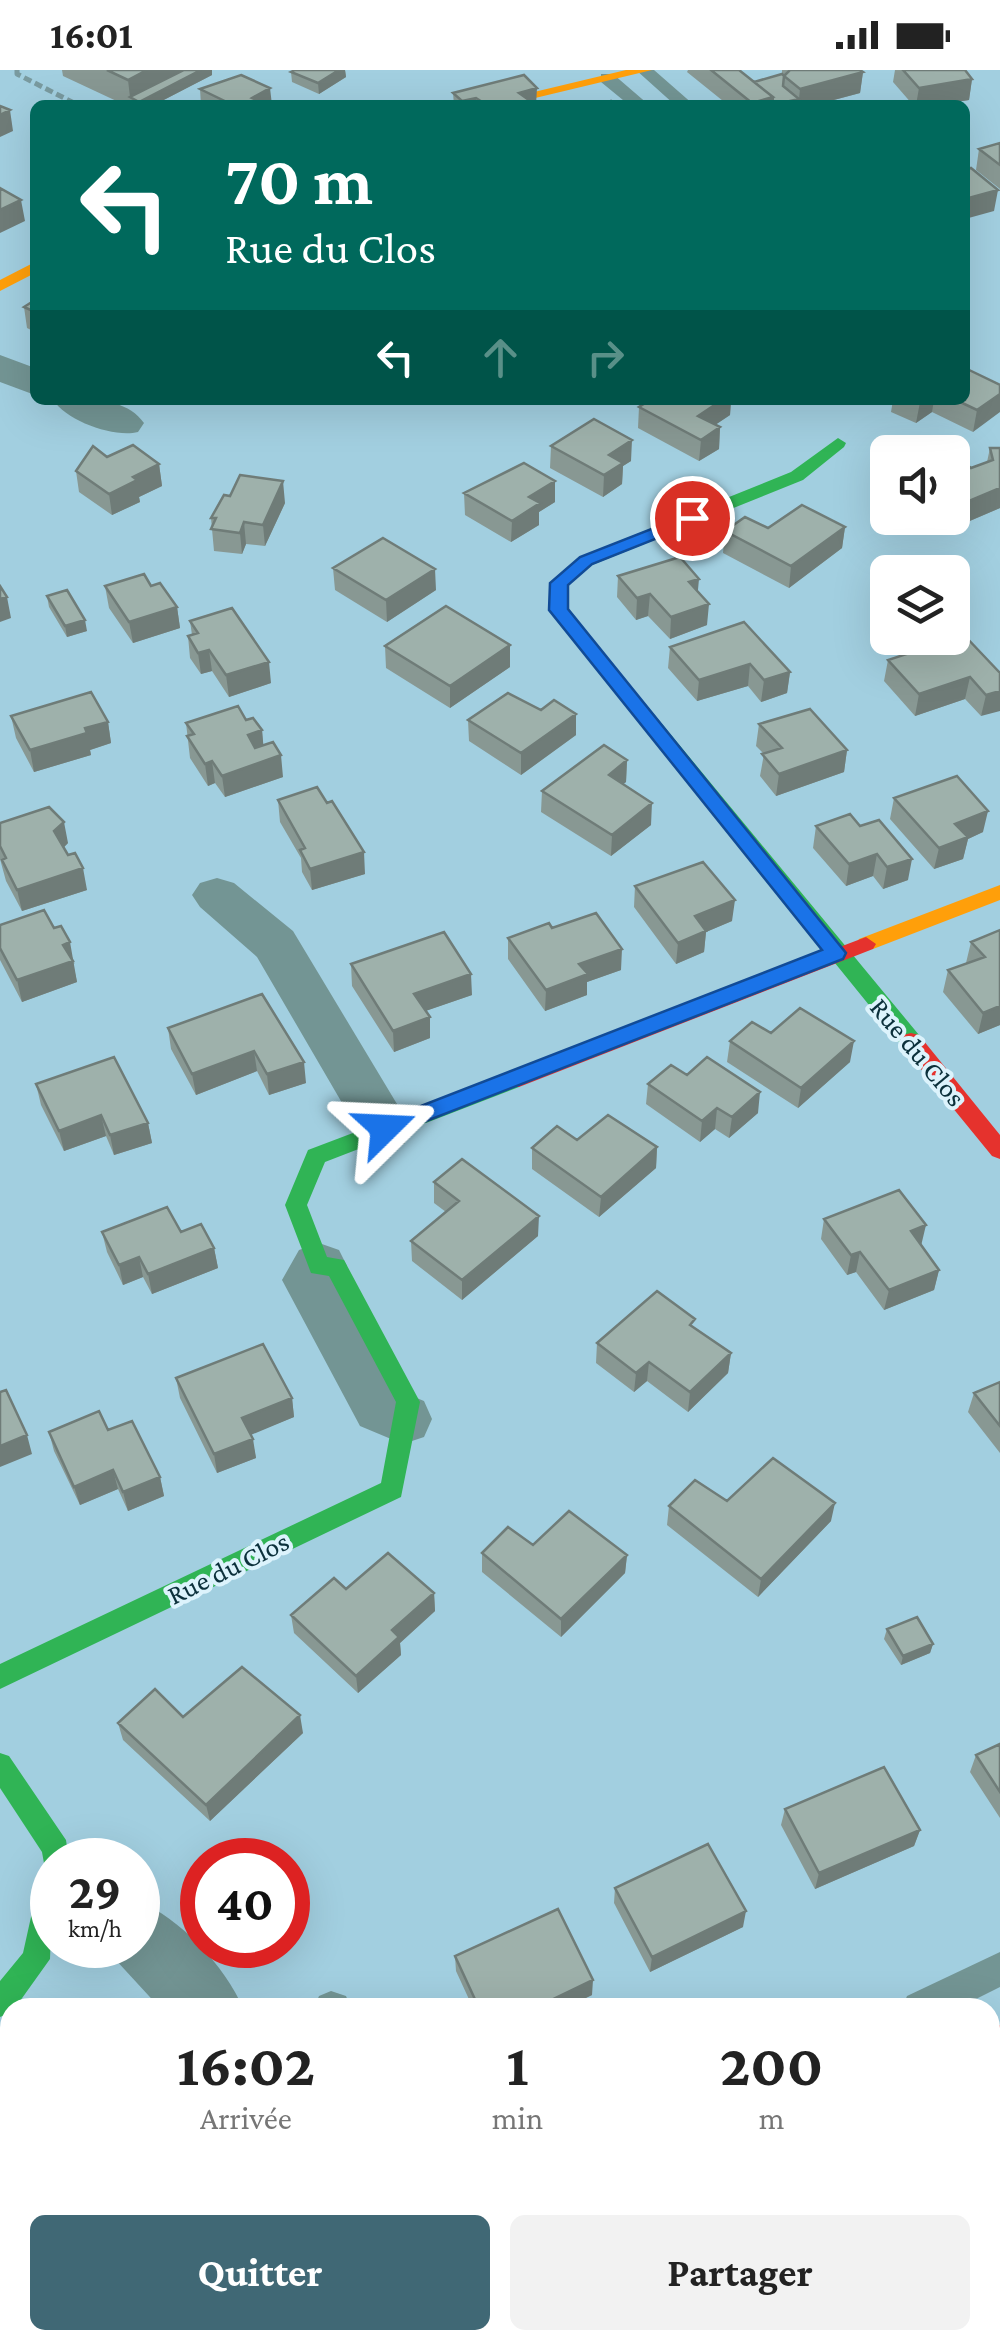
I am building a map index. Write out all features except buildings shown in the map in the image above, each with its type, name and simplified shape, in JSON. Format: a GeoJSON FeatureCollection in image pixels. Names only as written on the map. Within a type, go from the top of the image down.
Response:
{"type":"FeatureCollection","features":[{"type":"Feature","properties":{"kind":"street"},"geometry":{"type":"LineString","coordinates":[[509,100],[644,70]]}},
{"type":"Feature","properties":{"kind":"street"},"geometry":{"type":"LineString","coordinates":[[0,286],[30,270]]}},
{"type":"Feature","properties":{"kind":"street"},"geometry":{"type":"LineString","coordinates":[[0,367],[30,381]]}},
{"type":"Feature","properties":{"kind":"street"},"geometry":{"type":"LineString","coordinates":[[84,405],[124,423]]}},
{"type":"Feature","properties":{"kind":"street","name":"Rue du Clos"},"geometry":{"type":"LineString","coordinates":[[838,443],[797,476],[586,560],[559,583],[558,610],[1000,1150]]}},
{"type":"Feature","properties":{"kind":"street","name":"Rue du Clos"},"geometry":{"type":"LineString","coordinates":[[0,1677],[392,1489],[404,1419],[381,1409],[310,1280],[320,1266],[296,1205],[316,1156],[1000,892]]}},
{"type":"Feature","properties":{"kind":"street"},"geometry":{"type":"LineString","coordinates":[[217,895],[275,944],[385,1128]]}},
{"type":"Feature","properties":{"kind":"street"},"geometry":{"type":"LineString","coordinates":[[0,1765],[49,1838]]}},
{"type":"Feature","properties":{"kind":"street"},"geometry":{"type":"LineString","coordinates":[[11,1939],[30,1920]]}},
{"type":"Feature","properties":{"kind":"street"},"geometry":{"type":"LineString","coordinates":[[160,1957],[199,1998]]}},
{"type":"Feature","properties":{"kind":"street"},"geometry":{"type":"LineString","coordinates":[[4,1998],[30,1966]]}},
{"type":"Feature","properties":{"kind":"lane"},"geometry":{"type":"LineString","coordinates":[[644,70],[678,100]]}},
{"type":"Feature","properties":{"kind":"lane"},"geometry":{"type":"LineString","coordinates":[[607,78],[634,100]]}},
{"type":"Feature","properties":{"kind":"lane"},"geometry":{"type":"LineString","coordinates":[[940,1998],[1000,1970]]}},
{"type":"Feature","properties":{"kind":"path"},"geometry":{"type":"LineString","coordinates":[[17,70],[68,100]]}},
{"type":"Feature","properties":{"kind":"traffic: fast"},"geometry":{"type":"LineString","coordinates":[[838,443],[797,476],[586,561],[559,583],[558,610],[911,1041]]}},
{"type":"Feature","properties":{"kind":"traffic: fast"},"geometry":{"type":"LineString","coordinates":[[0,1677],[392,1489],[408,1402],[336,1267],[319,1266],[296,1205],[316,1156],[511,1081]]}},
{"type":"Feature","properties":{"kind":"traffic: fast"},"geometry":{"type":"LineString","coordinates":[[0,1765],[49,1838]]}},
{"type":"Feature","properties":{"kind":"traffic: fast"},"geometry":{"type":"LineString","coordinates":[[4,1998],[30,1966]]}},
{"type":"Feature","properties":{"kind":"traffic: slow"},"geometry":{"type":"LineString","coordinates":[[510,100],[645,70]]}},
{"type":"Feature","properties":{"kind":"traffic: slow"},"geometry":{"type":"LineString","coordinates":[[0,286],[30,270]]}},
{"type":"Feature","properties":{"kind":"traffic: slow"},"geometry":{"type":"LineString","coordinates":[[866,944],[1000,892]]}},
{"type":"Feature","properties":{"kind":"traffic: jam"},"geometry":{"type":"LineString","coordinates":[[511,1081],[866,944]]}},
{"type":"Feature","properties":{"kind":"traffic: jam"},"geometry":{"type":"LineString","coordinates":[[911,1041],[1000,1150]]}},
{"type":"Feature","properties":{"kind":"route"},"geometry":{"type":"LineString","coordinates":[[385,1128],[836,953],[558,610],[559,583],[586,560],[692,518]]}}]}
